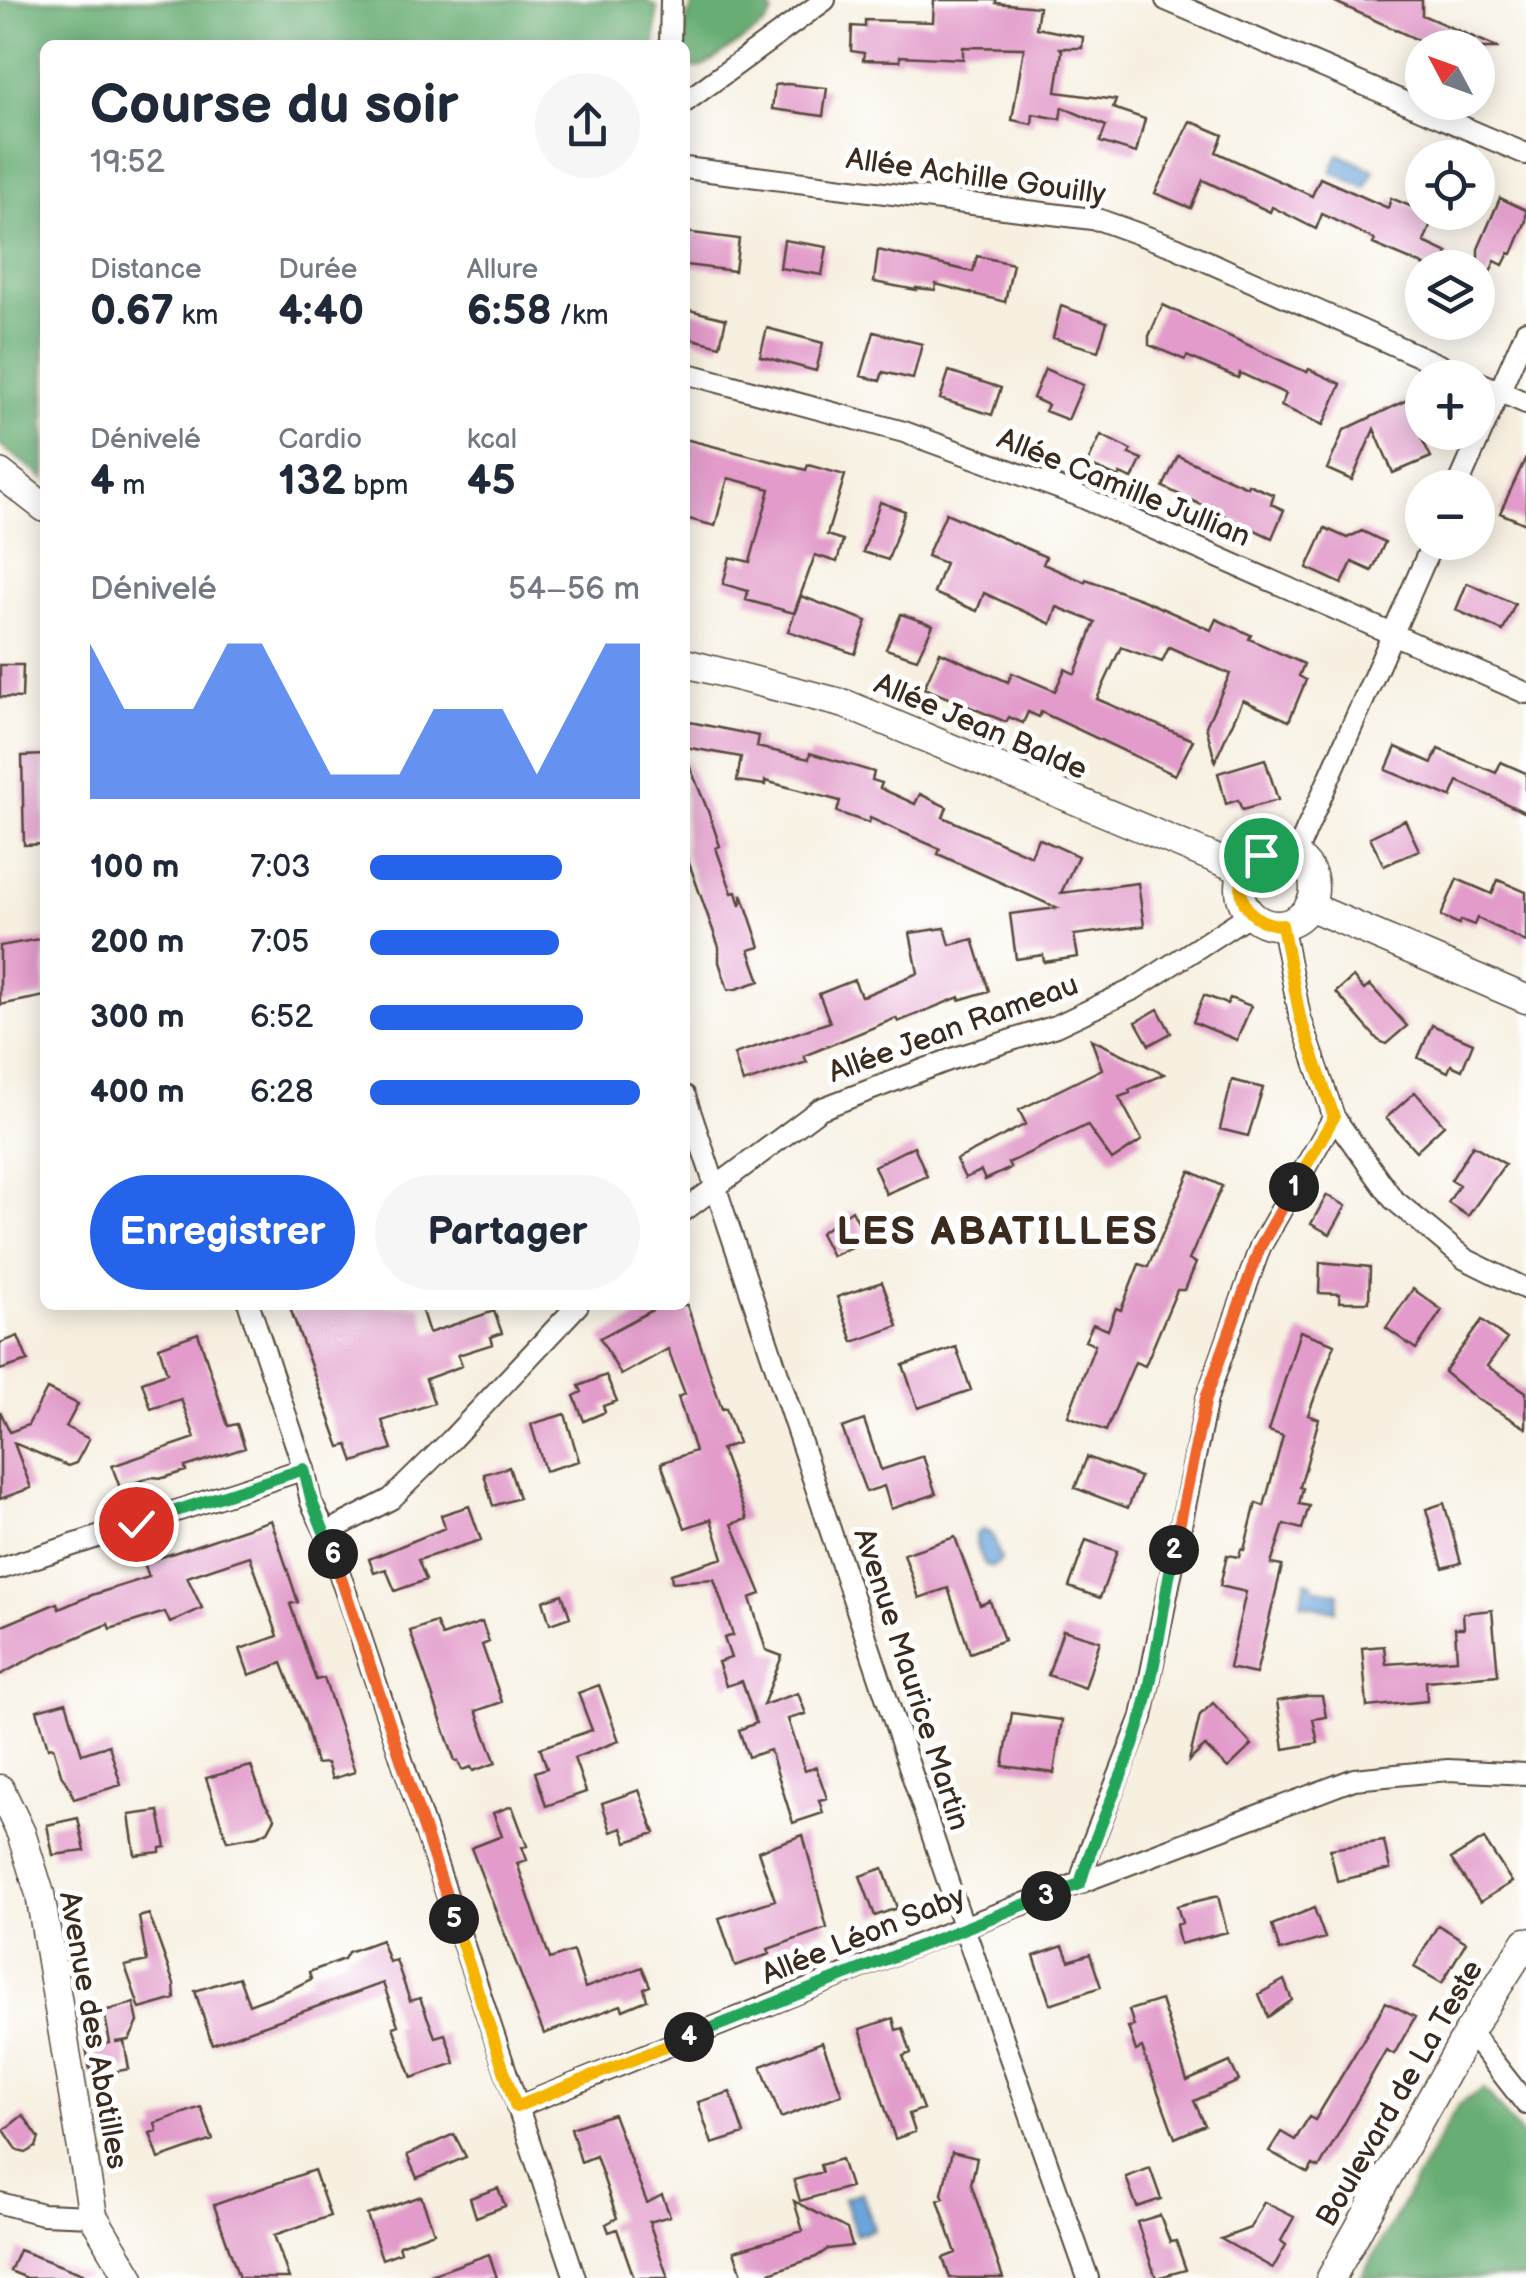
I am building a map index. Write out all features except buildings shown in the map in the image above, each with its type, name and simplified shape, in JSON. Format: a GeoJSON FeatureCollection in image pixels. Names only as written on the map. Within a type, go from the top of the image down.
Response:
{"type":"FeatureCollection","features":[{"type":"Feature","properties":{"kind":"street"},"geometry":{"type":"LineString","coordinates":[[670,40],[672,0]]}},
{"type":"Feature","properties":{"kind":"street"},"geometry":{"type":"LineString","coordinates":[[690,98],[825,0]]}},
{"type":"Feature","properties":{"kind":"street"},"geometry":{"type":"LineString","coordinates":[[1166,0],[1526,154]]}},
{"type":"Feature","properties":{"kind":"street","name":"Allée Achille Gouilly"},"geometry":{"type":"LineString","coordinates":[[690,169],[1100,220],[1175,247],[1428,360]]}},
{"type":"Feature","properties":{"kind":"street"},"geometry":{"type":"LineString","coordinates":[[1466,470],[1526,330]]}},
{"type":"Feature","properties":{"kind":"street","name":"Allée Camille Jullian"},"geometry":{"type":"LineString","coordinates":[[690,374],[904,432],[1077,495],[1526,693]]}},
{"type":"Feature","properties":{"kind":"street"},"geometry":{"type":"LineString","coordinates":[[1495,390],[1526,404]]}},
{"type":"Feature","properties":{"kind":"street"},"geometry":{"type":"LineString","coordinates":[[0,473],[40,504]]}},
{"type":"Feature","properties":{"kind":"street"},"geometry":{"type":"LineString","coordinates":[[1295,856],[1426,560]]}},
{"type":"Feature","properties":{"kind":"street","name":"Allée Jean Balde"},"geometry":{"type":"LineString","coordinates":[[690,664],[844,704],[1245,870]]}},
{"type":"Feature","properties":{"kind":"street"},"geometry":{"type":"LineString","coordinates":[[1272,852],[1295,856],[1304,863],[1314,884],[1310,906],[1292,922],[1282,925],[1270,925],[1250,914],[1240,893],[1245,870],[1261,855],[1272,852]]}},
{"type":"Feature","properties":{"kind":"street"},"geometry":{"type":"LineString","coordinates":[[1310,906],[1526,1000]]}},
{"type":"Feature","properties":{"kind":"street","name":"Allée Jean Rameau"},"geometry":{"type":"LineString","coordinates":[[690,1206],[820,1109],[949,1060],[1056,1026],[1134,989],[1250,914]]}},
{"type":"Feature","properties":{"kind":"street"},"geometry":{"type":"LineString","coordinates":[[1282,925],[1300,1017],[1334,1117],[1393,1200],[1465,1258],[1526,1290]]}},
{"type":"Feature","properties":{"kind":"street","name":"Avenue Maurice Martin"},"geometry":{"type":"LineString","coordinates":[[690,1111],[964,1927],[1088,2278]]}},
{"type":"Feature","properties":{"kind":"street"},"geometry":{"type":"LineString","coordinates":[[1080,1884],[1090,1848],[1142,1717],[1206,1398],[1260,1247],[1334,1117]]}},
{"type":"Feature","properties":{"kind":"street"},"geometry":{"type":"LineString","coordinates":[[251,1310],[575,2278]]}},
{"type":"Feature","properties":{"kind":"street"},"geometry":{"type":"LineString","coordinates":[[326,1533],[390,1498],[452,1440],[573,1310]]}},
{"type":"Feature","properties":{"kind":"street"},"geometry":{"type":"LineString","coordinates":[[0,1569],[304,1469]]}},
{"type":"Feature","properties":{"kind":"street","name":"Allée Léon Saby"},"geometry":{"type":"LineString","coordinates":[[516,2107],[964,1927],[1354,1779],[1448,1770],[1526,1774]]}},
{"type":"Feature","properties":{"kind":"street","name":"Avenue des Abatilles"},"geometry":{"type":"LineString","coordinates":[[0,1789],[21,1833],[40,1894],[93,2216],[130,2278]]}},
{"type":"Feature","properties":{"kind":"street","name":"Boulevard de La Teste"},"geometry":{"type":"LineString","coordinates":[[1330,2278],[1469,2031],[1526,1942]]}},
{"type":"Feature","properties":{"kind":"street"},"geometry":{"type":"LineString","coordinates":[[1469,2031],[1526,2104]]}},
{"type":"Feature","properties":{"kind":"street"},"geometry":{"type":"LineString","coordinates":[[0,2203],[42,2214],[93,2216]]}},
{"type":"Feature","properties":{"kind":"green space"},"geometry":{"type":"Polygon","coordinates":[[[0,0],[645,0],[657,7],[655,40],[40,40],[40,475],[0,445],[0,0]]]}},
{"type":"Feature","properties":{"kind":"green space"},"geometry":{"type":"Polygon","coordinates":[[[699,0],[765,0],[773,13],[765,25],[702,67],[693,68],[685,28],[699,0]]]}},
{"type":"Feature","properties":{"kind":"green space"},"geometry":{"type":"Polygon","coordinates":[[[1484,2089],[1526,2140],[1526,2278],[1361,2278],[1458,2105],[1484,2089]]]}},
{"type":"Feature","properties":{"kind":"water"},"geometry":{"type":"Polygon","coordinates":[[[1339,154],[1374,170],[1366,188],[1331,172],[1339,154]]]}},
{"type":"Feature","properties":{"kind":"water"},"geometry":{"type":"Polygon","coordinates":[[[983,1530],[992,1534],[1001,1559],[992,1567],[985,1565],[976,1545],[976,1534],[983,1530]]]}},
{"type":"Feature","properties":{"kind":"water"},"geometry":{"type":"Polygon","coordinates":[[[1306,1581],[1313,1583],[1313,1588],[1339,1593],[1335,1611],[1301,1603],[1306,1581]]]}},
{"type":"Feature","properties":{"kind":"water"},"geometry":{"type":"Polygon","coordinates":[[[862,2192],[874,2229],[856,2235],[844,2198],[862,2192]]]}},
{"type":"Feature","properties":{"kind":"district","name":"LES ABATILLES"},"geometry":{"type":"Point","coordinates":[998,1230]}},
{"type":"Feature","properties":{"kind":"route"},"geometry":{"type":"LineString","coordinates":[[136,1524],[304,1469],[516,2107],[934,1938],[1080,1884],[1090,1848],[1142,1717],[1206,1398],[1260,1247],[1334,1117],[1300,1017],[1282,925],[1259,921],[1243,904],[1240,882],[1252,861],[1261,855]]}}]}
